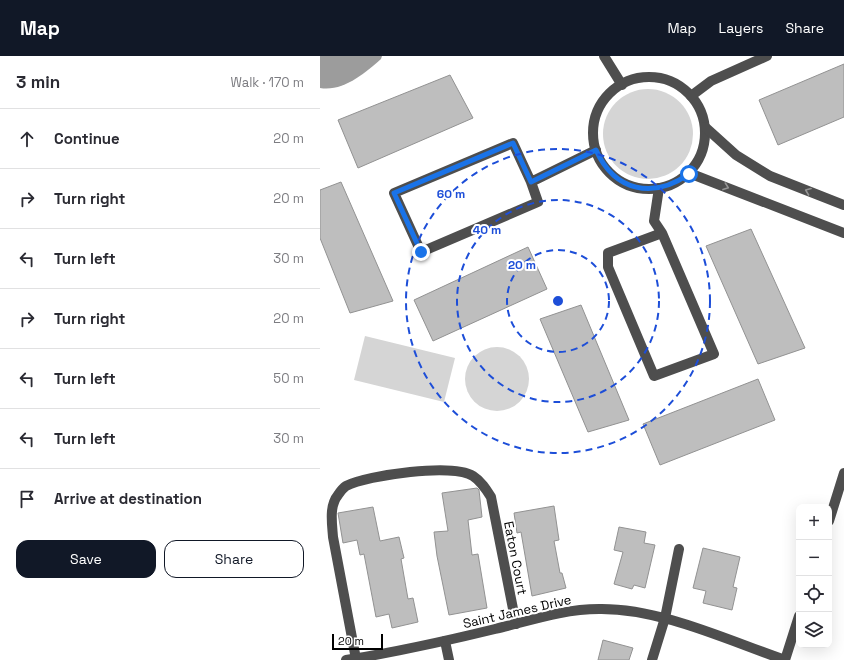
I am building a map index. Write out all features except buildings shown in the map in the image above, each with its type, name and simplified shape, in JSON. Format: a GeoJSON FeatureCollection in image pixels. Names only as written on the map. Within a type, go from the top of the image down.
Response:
{"type":"FeatureCollection","features":[{"type":"Feature","properties":{"kind":"street"},"geometry":{"type":"LineString","coordinates":[[604,56],[622,85]]}},
{"type":"Feature","properties":{"kind":"street"},"geometry":{"type":"LineString","coordinates":[[691,96],[711,81],[767,56]]}},
{"type":"Feature","properties":{"kind":"street"},"geometry":{"type":"LineString","coordinates":[[637,79],[660,79],[672,82],[691,96],[698,105],[705,127],[702,151],[689,174],[671,184],[659,188],[637,188],[621,181],[607,170],[596,150],[593,128],[596,116],[607,96],[622,85],[637,79]]}},
{"type":"Feature","properties":{"kind":"street"},"geometry":{"type":"LineString","coordinates":[[705,127],[736,155],[770,176],[844,205]]}},
{"type":"Feature","properties":{"kind":"street"},"geometry":{"type":"LineString","coordinates":[[513,143],[531,182],[538,202],[421,252],[394,193],[513,143]]}},
{"type":"Feature","properties":{"kind":"street"},"geometry":{"type":"LineString","coordinates":[[531,182],[596,150]]}},
{"type":"Feature","properties":{"kind":"street"},"geometry":{"type":"LineString","coordinates":[[689,174],[844,233]]}},
{"type":"Feature","properties":{"kind":"street"},"geometry":{"type":"LineString","coordinates":[[659,188],[654,221],[662,233],[714,354],[654,376],[608,267],[608,253],[662,233]]}},
{"type":"Feature","properties":{"kind":"street","name":"Eaton Court"},"geometry":{"type":"LineString","coordinates":[[351,659],[332,537],[332,508],[337,496],[345,487],[359,481],[425,470],[451,470],[473,475],[485,487],[490,497],[516,624]]}},
{"type":"Feature","properties":{"kind":"street"},"geometry":{"type":"LineString","coordinates":[[832,511],[844,473]]}},
{"type":"Feature","properties":{"kind":"street"},"geometry":{"type":"LineString","coordinates":[[652,660],[665,618],[680,549]]}},
{"type":"Feature","properties":{"kind":"street","name":"Saint James Drive"},"geometry":{"type":"LineString","coordinates":[[351,659],[445,641],[571,611],[599,609],[622,610],[665,618],[785,660]]}},
{"type":"Feature","properties":{"kind":"street"},"geometry":{"type":"LineString","coordinates":[[785,660],[796,625]]}},
{"type":"Feature","properties":{"kind":"street"},"geometry":{"type":"LineString","coordinates":[[445,641],[449,660]]}},
{"type":"Feature","properties":{"kind":"shaded area"},"geometry":{"type":"Polygon","coordinates":[[[320,56],[382,56],[381,59],[375,64],[353,80],[337,87],[320,88],[320,56]]]}},
{"type":"Feature","properties":{"kind":"shaded area"},"geometry":{"type":"Polygon","coordinates":[[[648,89],[665,92],[680,102],[690,117],[693,134],[690,151],[680,166],[665,176],[648,179],[631,176],[616,166],[606,151],[603,134],[606,117],[616,102],[631,92],[648,89]]]}},
{"type":"Feature","properties":{"kind":"shaded area"},"geometry":{"type":"Polygon","coordinates":[[[365,336],[455,358],[444,402],[354,380],[365,336]]]}},
{"type":"Feature","properties":{"kind":"shaded area"},"geometry":{"type":"Polygon","coordinates":[[[497,347],[515,353],[523,361],[529,379],[523,397],[515,405],[497,411],[479,405],[471,397],[465,379],[471,361],[479,353],[497,347]]]}},
{"type":"Feature","properties":{"kind":"route"},"geometry":{"type":"LineString","coordinates":[[421,252],[394,193],[513,143],[531,182],[596,150],[600,161],[607,170],[626,184],[637,188],[659,188],[671,184],[689,174]]}}]}
